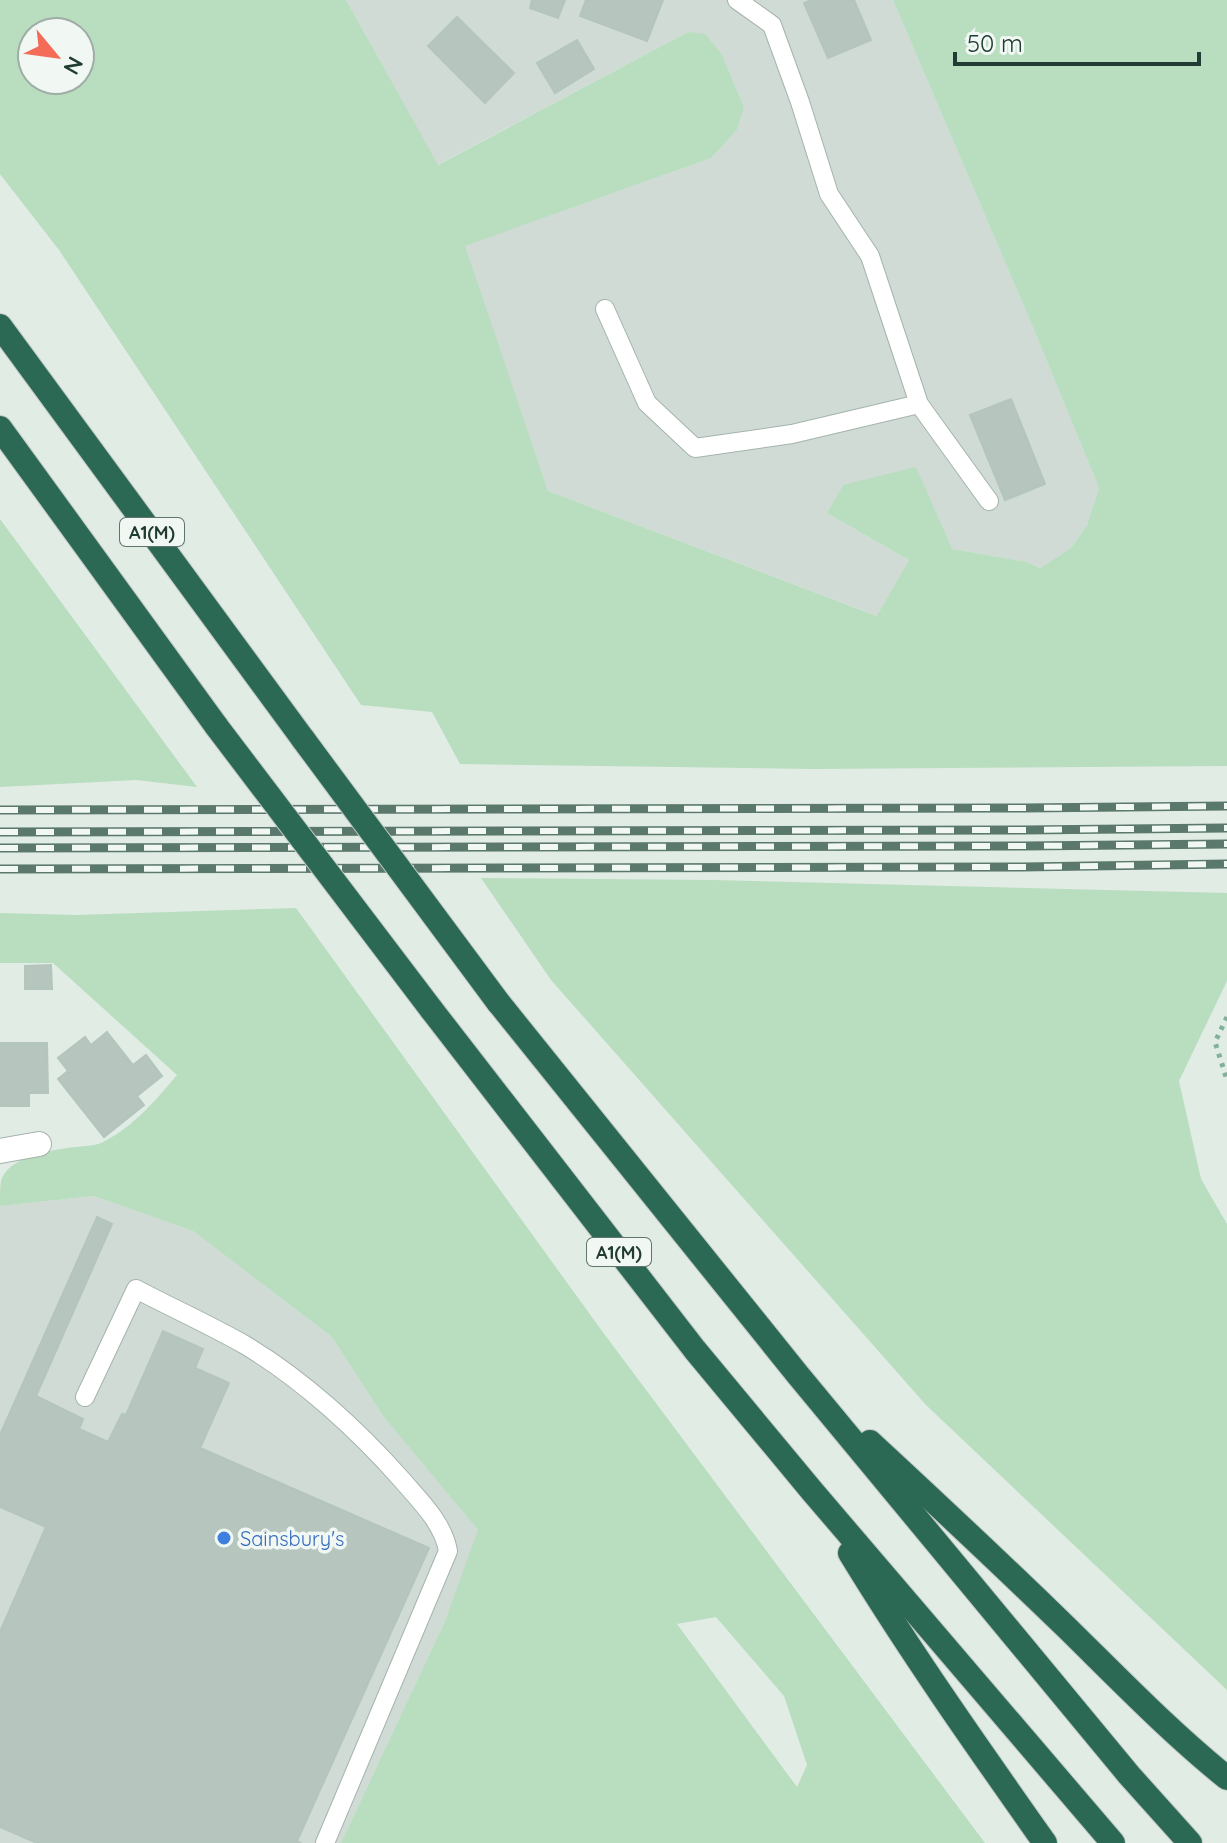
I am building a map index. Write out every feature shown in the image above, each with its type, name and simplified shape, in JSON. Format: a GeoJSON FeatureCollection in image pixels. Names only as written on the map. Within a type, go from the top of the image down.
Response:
{"type":"FeatureCollection","features":[{"type":"Feature","properties":{"kind":"highway","name":"A1(M)"},"geometry":{"type":"LineString","coordinates":[[0,326],[498,1002],[798,1375],[1129,1775],[1190,1843]]}},
{"type":"Feature","properties":{"kind":"highway","name":"A1(M)"},"geometry":{"type":"LineString","coordinates":[[0,428],[217,727],[695,1350],[1113,1843]]}},
{"type":"Feature","properties":{"kind":"highway"},"geometry":{"type":"LineString","coordinates":[[798,1375],[1227,1778]]}},
{"type":"Feature","properties":{"kind":"highway"},"geometry":{"type":"LineString","coordinates":[[812,1491],[914,1656],[1045,1843]]}},
{"type":"Feature","properties":{"kind":"street"},"geometry":{"type":"LineString","coordinates":[[0,1151],[39,1144]]}},
{"type":"Feature","properties":{"kind":"lane"},"geometry":{"type":"LineString","coordinates":[[737,0],[772,25],[829,194],[870,256],[919,404],[989,501]]}},
{"type":"Feature","properties":{"kind":"lane"},"geometry":{"type":"LineString","coordinates":[[605,309],[647,403],[695,448],[792,434],[919,404]]}},
{"type":"Feature","properties":{"kind":"lane"},"geometry":{"type":"LineString","coordinates":[[85,1397],[136,1289],[245,1345],[306,1386],[389,1465],[430,1512],[445,1536],[448,1551],[325,1843]]}},
{"type":"Feature","properties":{"kind":"path"},"geometry":{"type":"LineString","coordinates":[[1227,1017],[1215,1042],[1227,1080]]}},
{"type":"Feature","properties":{"kind":"shaded area"},"geometry":{"type":"Polygon","coordinates":[[[346,0],[893,0],[1099,488],[1087,525],[1071,548],[1040,568],[1027,562],[952,549],[843,485],[827,513],[909,560],[878,616],[548,491],[464,246],[711,158],[737,130],[744,107],[722,55],[688,32],[437,165],[346,0]]]}},
{"type":"Feature","properties":{"kind":"shaded area","name":"Sainsbury's"},"geometry":{"type":"Polygon","coordinates":[[[94,1196],[193,1231],[332,1337],[383,1416],[479,1531],[445,1621],[341,1843],[0,1843],[0,1206],[94,1196]]]}},
{"type":"Feature","properties":{"kind":"green space"},"geometry":{"type":"Polygon","coordinates":[[[0,0],[346,0],[438,165],[688,32],[705,34],[722,55],[744,107],[737,130],[711,158],[465,246],[548,491],[877,616],[909,560],[827,513],[843,485],[916,467],[952,549],[1027,562],[1040,568],[1071,548],[1087,525],[1099,488],[893,0],[1227,0],[1227,766],[813,769],[460,764],[432,712],[361,705],[59,250],[0,174],[0,0]]]}},
{"type":"Feature","properties":{"kind":"green space"},"geometry":{"type":"Polygon","coordinates":[[[0,519],[197,787],[136,780],[0,787],[0,519]]]}},
{"type":"Feature","properties":{"kind":"green space"},"geometry":{"type":"Polygon","coordinates":[[[481,878],[713,880],[1227,893],[1227,981],[1179,1081],[1201,1179],[1227,1224],[1227,1690],[926,1405],[551,980],[481,878]]]}},
{"type":"Feature","properties":{"kind":"green space"},"geometry":{"type":"Polygon","coordinates":[[[296,908],[602,1331],[985,1843],[341,1843],[445,1621],[478,1530],[383,1416],[332,1337],[193,1231],[94,1196],[0,1206],[1,1181],[12,1166],[44,1152],[95,1145],[116,1135],[135,1120],[177,1075],[53,963],[0,963],[0,913],[76,915],[296,908]],[[716,1617],[677,1624],[797,1787],[807,1765],[784,1696],[716,1617]]]}},
{"type":"Feature","properties":{"kind":"building"},"geometry":{"type":"Polygon","coordinates":[[[532,0],[565,0],[558,18],[530,8],[532,0]]]}},
{"type":"Feature","properties":{"kind":"building"},"geometry":{"type":"Polygon","coordinates":[[[586,0],[663,0],[647,41],[580,16],[586,0]]]}},
{"type":"Feature","properties":{"kind":"building"},"geometry":{"type":"Polygon","coordinates":[[[812,0],[854,0],[871,40],[828,58],[804,3],[812,0]]]}},
{"type":"Feature","properties":{"kind":"building"},"geometry":{"type":"Polygon","coordinates":[[[457,17],[514,73],[485,103],[428,46],[457,17]]]}},
{"type":"Feature","properties":{"kind":"building"},"geometry":{"type":"Polygon","coordinates":[[[577,40],[594,69],[555,93],[537,63],[577,40]]]}},
{"type":"Feature","properties":{"kind":"building"},"geometry":{"type":"Polygon","coordinates":[[[1011,399],[1045,484],[1005,500],[970,415],[1011,399]]]}},
{"type":"Feature","properties":{"kind":"building"},"geometry":{"type":"Polygon","coordinates":[[[51,965],[52,989],[25,989],[25,966],[51,965]]]}},
{"type":"Feature","properties":{"kind":"building"},"geometry":{"type":"Polygon","coordinates":[[[107,1032],[133,1065],[146,1055],[162,1076],[137,1096],[144,1105],[104,1137],[58,1079],[68,1071],[58,1058],[85,1037],[91,1045],[107,1032]]]}},
{"type":"Feature","properties":{"kind":"building"},"geometry":{"type":"Polygon","coordinates":[[[0,1043],[4,1043],[4,1106],[0,1106],[0,1043]]]}},
{"type":"Feature","properties":{"kind":"building"},"geometry":{"type":"Polygon","coordinates":[[[4,1043],[47,1043],[48,1093],[29,1093],[29,1106],[4,1106],[4,1043]]]}},
{"type":"Feature","properties":{"kind":"building","name":"Sainsbury's"},"geometry":{"type":"Polygon","coordinates":[[[97,1217],[112,1224],[36,1396],[83,1419],[79,1429],[108,1442],[122,1414],[126,1415],[163,1331],[203,1349],[195,1368],[229,1383],[200,1448],[429,1548],[297,1841],[301,1843],[37,1843],[0,1827],[0,1632],[46,1527],[0,1507],[0,1435],[97,1217]]]}},
{"type":"Feature","properties":{"kind":"railway"},"geometry":{"type":"LineString","coordinates":[[0,810],[1227,806]]}},
{"type":"Feature","properties":{"kind":"railway"},"geometry":{"type":"LineString","coordinates":[[0,832],[1227,828]]}},
{"type":"Feature","properties":{"kind":"railway"},"geometry":{"type":"LineString","coordinates":[[0,848],[1227,844]]}},
{"type":"Feature","properties":{"kind":"railway"},"geometry":{"type":"LineString","coordinates":[[0,869],[1227,864]]}},
{"type":"Feature","properties":{"kind":"place","name":"Sainsbury's"},"geometry":{"type":"Point","coordinates":[224,1538]}}]}
